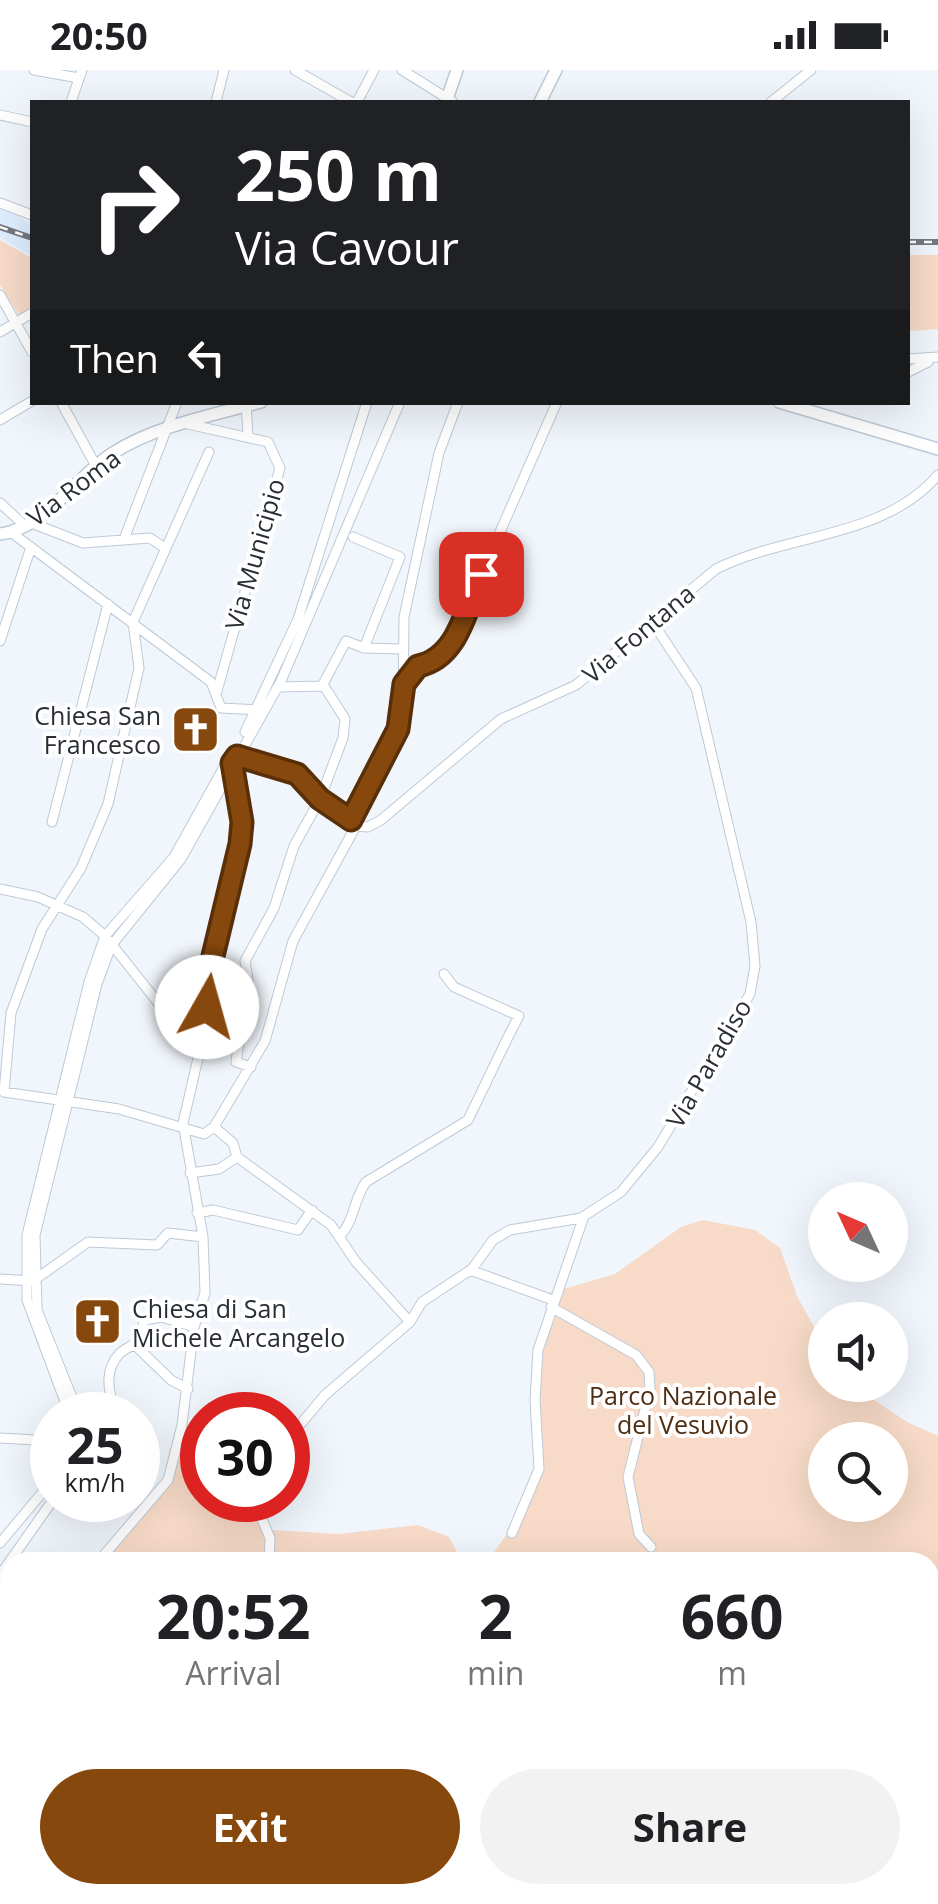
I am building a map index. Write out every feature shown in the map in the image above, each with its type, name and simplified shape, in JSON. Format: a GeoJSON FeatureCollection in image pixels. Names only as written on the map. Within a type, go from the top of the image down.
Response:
{"type":"FeatureCollection","features":[{"type":"Feature","properties":{"kind":"main road"},"geometry":{"type":"LineString","coordinates":[[449,100],[456,70]]}},
{"type":"Feature","properties":{"kind":"main road"},"geometry":{"type":"LineString","coordinates":[[541,100],[556,70]]}},
{"type":"Feature","properties":{"kind":"main road","name":"Via Roma"},"geometry":{"type":"LineString","coordinates":[[6,533],[26,523],[116,451],[170,428],[243,405]]}},
{"type":"Feature","properties":{"kind":"main road"},"geometry":{"type":"LineString","coordinates":[[797,405],[938,449]]}},
{"type":"Feature","properties":{"kind":"street"},"geometry":{"type":"LineString","coordinates":[[34,70],[80,74],[72,100]]}},
{"type":"Feature","properties":{"kind":"street"},"geometry":{"type":"LineString","coordinates":[[216,100],[224,70]]}},
{"type":"Feature","properties":{"kind":"street"},"geometry":{"type":"LineString","coordinates":[[294,70],[350,100]]}},
{"type":"Feature","properties":{"kind":"street"},"geometry":{"type":"LineString","coordinates":[[355,100],[374,70]]}},
{"type":"Feature","properties":{"kind":"street"},"geometry":{"type":"LineString","coordinates":[[402,70],[446,100]]}},
{"type":"Feature","properties":{"kind":"street"},"geometry":{"type":"LineString","coordinates":[[773,100],[812,70]]}},
{"type":"Feature","properties":{"kind":"street"},"geometry":{"type":"LineString","coordinates":[[0,115],[30,122]]}},
{"type":"Feature","properties":{"kind":"street"},"geometry":{"type":"LineString","coordinates":[[0,203],[30,215]]}},
{"type":"Feature","properties":{"kind":"street"},"geometry":{"type":"LineString","coordinates":[[0,295],[30,348]]}},
{"type":"Feature","properties":{"kind":"street"},"geometry":{"type":"LineString","coordinates":[[0,332],[30,314]]}},
{"type":"Feature","properties":{"kind":"street"},"geometry":{"type":"LineString","coordinates":[[910,359],[936,358]]}},
{"type":"Feature","properties":{"kind":"street"},"geometry":{"type":"LineString","coordinates":[[910,371],[936,358]]}},
{"type":"Feature","properties":{"kind":"street"},"geometry":{"type":"LineString","coordinates":[[0,420],[30,402]]}},
{"type":"Feature","properties":{"kind":"street"},"geometry":{"type":"LineString","coordinates":[[63,405],[96,466]]}},
{"type":"Feature","properties":{"kind":"street"},"geometry":{"type":"LineString","coordinates":[[124,539],[170,428],[174,405]]}},
{"type":"Feature","properties":{"kind":"street"},"geometry":{"type":"LineString","coordinates":[[188,424],[248,435],[246,405]]}},
{"type":"Feature","properties":{"kind":"street"},"geometry":{"type":"LineString","coordinates":[[61,1392],[30,1312],[27,1235],[97,984],[111,946],[181,859],[261,710],[298,619],[365,405]]}},
{"type":"Feature","properties":{"kind":"street"},"geometry":{"type":"LineString","coordinates":[[65,1103],[105,936],[174,856],[278,687],[399,405]]}},
{"type":"Feature","properties":{"kind":"street"},"geometry":{"type":"LineString","coordinates":[[209,452],[133,622],[139,668],[108,804],[81,868],[54,904],[11,1013],[4,1082],[4,1092],[119,1109],[204,1134],[214,1127],[251,1067],[274,1015],[293,940],[398,729],[404,684],[401,650],[416,564],[439,452],[457,405]]}},
{"type":"Feature","properties":{"kind":"street"},"geometry":{"type":"LineString","coordinates":[[404,684],[418,666],[436,662],[446,653],[556,405]]}},
{"type":"Feature","properties":{"kind":"street","name":"Via Municipio"},"geometry":{"type":"LineString","coordinates":[[217,691],[280,472],[272,447],[248,435]]}},
{"type":"Feature","properties":{"kind":"street","name":"Via Fontana"},"geometry":{"type":"LineString","coordinates":[[354,823],[368,828],[381,820],[501,719],[576,685],[651,620],[729,562],[894,513],[920,496],[938,475]]}},
{"type":"Feature","properties":{"kind":"street"},"geometry":{"type":"LineString","coordinates":[[0,504],[26,523],[83,544],[150,538],[165,548]]}},
{"type":"Feature","properties":{"kind":"street"},"geometry":{"type":"LineString","coordinates":[[6,533],[133,622],[217,691],[221,708],[261,710]]}},
{"type":"Feature","properties":{"kind":"street"},"geometry":{"type":"LineString","coordinates":[[352,538],[416,564]]}},
{"type":"Feature","properties":{"kind":"street"},"geometry":{"type":"LineString","coordinates":[[0,641],[30,547]]}},
{"type":"Feature","properties":{"kind":"street"},"geometry":{"type":"LineString","coordinates":[[364,648],[400,557]]}},
{"type":"Feature","properties":{"kind":"street"},"geometry":{"type":"LineString","coordinates":[[52,822],[108,604]]}},
{"type":"Feature","properties":{"kind":"street","name":"Via Paradiso"},"geometry":{"type":"LineString","coordinates":[[310,1413],[325,1395],[410,1322],[422,1302],[470,1270],[500,1234],[584,1216],[621,1192],[658,1147],[750,994],[755,966],[752,922],[696,688],[651,620]]}},
{"type":"Feature","properties":{"kind":"street"},"geometry":{"type":"LineString","coordinates":[[322,686],[346,641],[364,648],[401,650]]}},
{"type":"Feature","properties":{"kind":"street"},"geometry":{"type":"LineString","coordinates":[[278,687],[322,686]]}},
{"type":"Feature","properties":{"kind":"street"},"geometry":{"type":"LineString","coordinates":[[251,1067],[236,1062],[248,980],[245,962],[274,908],[294,846],[320,799],[343,738],[345,720],[322,686]]}},
{"type":"Feature","properties":{"kind":"street"},"geometry":{"type":"LineString","coordinates":[[235,759],[297,774],[320,799],[354,823]]}},
{"type":"Feature","properties":{"kind":"street"},"geometry":{"type":"LineString","coordinates":[[107,1552],[168,1480],[188,1389],[194,1327],[205,1293],[203,1238],[184,1130],[213,956],[240,844],[242,822],[235,759]]}},
{"type":"Feature","properties":{"kind":"street"},"geometry":{"type":"LineString","coordinates":[[0,889],[54,904],[83,917],[105,936],[198,1054]]}},
{"type":"Feature","properties":{"kind":"street"},"geometry":{"type":"LineString","coordinates":[[340,1236],[352,1221],[358,1192],[366,1182],[468,1120],[509,1035],[519,1024],[520,1016],[454,986],[444,974]]}},
{"type":"Feature","properties":{"kind":"street"},"geometry":{"type":"LineString","coordinates":[[214,1127],[233,1143],[237,1156],[312,1210],[340,1236],[356,1262],[410,1322]]}},
{"type":"Feature","properties":{"kind":"street"},"geometry":{"type":"LineString","coordinates":[[190,1173],[219,1169],[237,1156]]}},
{"type":"Feature","properties":{"kind":"street"},"geometry":{"type":"LineString","coordinates":[[197,1213],[213,1210],[298,1230],[312,1210]]}},
{"type":"Feature","properties":{"kind":"street"},"geometry":{"type":"LineString","coordinates":[[512,1533],[540,1469],[537,1366],[552,1303],[584,1216]]}},
{"type":"Feature","properties":{"kind":"street"},"geometry":{"type":"LineString","coordinates":[[0,1278],[28,1281],[88,1242],[157,1244],[168,1233],[203,1238]]}},
{"type":"Feature","properties":{"kind":"street"},"geometry":{"type":"LineString","coordinates":[[470,1270],[552,1303],[636,1355],[650,1372],[650,1389],[628,1477],[639,1534],[651,1547]]}},
{"type":"Feature","properties":{"kind":"street"},"geometry":{"type":"LineString","coordinates":[[28,1281],[70,1392]]}},
{"type":"Feature","properties":{"kind":"street"},"geometry":{"type":"LineString","coordinates":[[112,1392],[109,1373],[116,1358],[135,1345],[140,1326],[151,1318],[194,1327]]}},
{"type":"Feature","properties":{"kind":"street"},"geometry":{"type":"LineString","coordinates":[[135,1345],[171,1380],[188,1389]]}},
{"type":"Feature","properties":{"kind":"street"},"geometry":{"type":"LineString","coordinates":[[0,1438],[30,1440]]}},
{"type":"Feature","properties":{"kind":"street"},"geometry":{"type":"LineString","coordinates":[[0,1542],[30,1507]]}},
{"type":"Feature","properties":{"kind":"street"},"geometry":{"type":"LineString","coordinates":[[17,1552],[38,1522]]}},
{"type":"Feature","properties":{"kind":"street"},"geometry":{"type":"LineString","coordinates":[[262,1522],[270,1538],[269,1552]]}},
{"type":"Feature","properties":{"kind":"shaded area"},"geometry":{"type":"Polygon","coordinates":[[[0,206],[30,224],[30,255],[0,238],[0,206]]]}},
{"type":"Feature","properties":{"kind":"green space"},"geometry":{"type":"Polygon","coordinates":[[[0,240],[30,257],[30,309],[19,315],[0,285],[0,240]]]}},
{"type":"Feature","properties":{"kind":"green space"},"geometry":{"type":"Polygon","coordinates":[[[910,255],[938,255],[938,329],[910,331],[910,255]]]}},
{"type":"Feature","properties":{"kind":"green space","name":"Parco Nazionale del Vesuvio"},"geometry":{"type":"Polygon","coordinates":[[[703,1220],[755,1230],[780,1248],[808,1316],[808,1402],[877,1402],[907,1422],[808,1422],[808,1522],[908,1522],[908,1422],[938,1436],[938,1552],[494,1552],[522,1513],[541,1462],[532,1361],[550,1293],[615,1274],[681,1227],[703,1220]]]}},
{"type":"Feature","properties":{"kind":"green space"},"geometry":{"type":"Polygon","coordinates":[[[170,1448],[180,1454],[180,1522],[258,1522],[271,1530],[339,1534],[418,1525],[449,1537],[457,1552],[104,1552],[130,1522],[160,1522],[160,1486],[170,1448]]]}},
{"type":"Feature","properties":{"kind":"railway"},"geometry":{"type":"LineString","coordinates":[[0,227],[30,237]]}},
{"type":"Feature","properties":{"kind":"railway"},"geometry":{"type":"LineString","coordinates":[[910,242],[938,242]]}},
{"type":"Feature","properties":{"kind":"place","name":"Chiesa San Francesco"},"geometry":{"type":"Point","coordinates":[196,729]}},
{"type":"Feature","properties":{"kind":"place","name":"Chiesa di San Michele Arcangelo"},"geometry":{"type":"Point","coordinates":[97,1322]}},
{"type":"Feature","properties":{"kind":"route"},"geometry":{"type":"LineString","coordinates":[[207,1007],[213,956],[240,844],[242,822],[232,763],[237,756],[297,774],[320,799],[351,820],[398,729],[404,684],[418,666],[436,662],[446,653],[481,574]]}}]}
